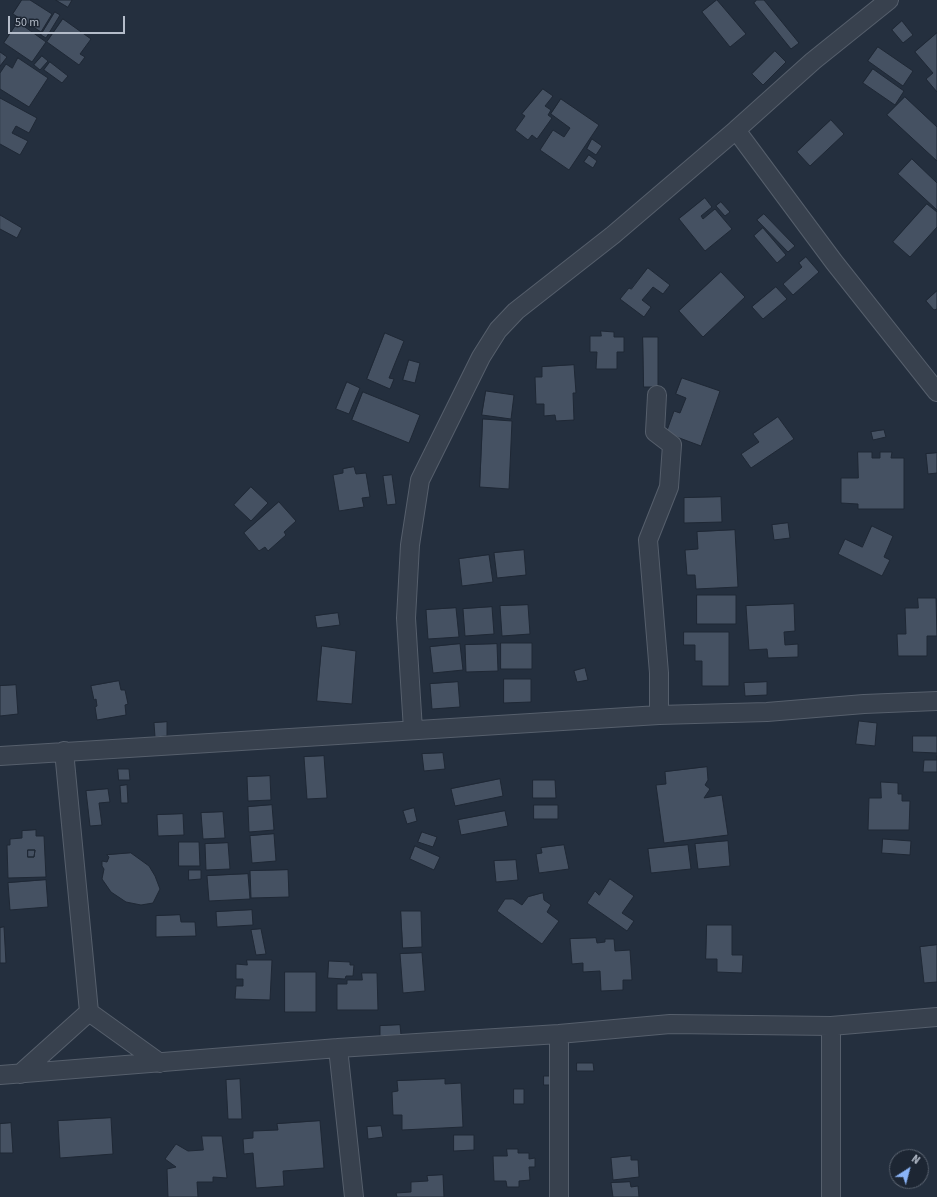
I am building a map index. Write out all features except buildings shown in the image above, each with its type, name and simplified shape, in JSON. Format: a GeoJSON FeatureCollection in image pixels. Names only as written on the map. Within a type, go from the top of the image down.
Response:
{"type":"FeatureCollection","features":[{"type":"Feature","properties":{"kind":"street"},"geometry":{"type":"LineString","coordinates":[[413,730],[406,618],[410,545],[420,480],[481,357],[498,330],[516,311],[613,234],[736,130],[813,61],[889,0]]}},
{"type":"Feature","properties":{"kind":"street"},"geometry":{"type":"LineString","coordinates":[[736,130],[834,262],[937,392]]}},
{"type":"Feature","properties":{"kind":"street"},"geometry":{"type":"LineString","coordinates":[[657,395],[655,432],[672,445],[668,487],[648,540],[659,673],[658,715]]}},
{"type":"Feature","properties":{"kind":"street"},"geometry":{"type":"LineString","coordinates":[[0,756],[658,715],[767,712],[864,704],[937,701]]}},
{"type":"Feature","properties":{"kind":"street"},"geometry":{"type":"LineString","coordinates":[[64,751],[89,1012],[160,1063]]}},
{"type":"Feature","properties":{"kind":"street"},"geometry":{"type":"LineString","coordinates":[[20,1074],[89,1012]]}},
{"type":"Feature","properties":{"kind":"street"},"geometry":{"type":"LineString","coordinates":[[0,1075],[338,1048],[559,1034],[670,1024],[832,1026],[937,1017]]}},
{"type":"Feature","properties":{"kind":"street"},"geometry":{"type":"LineString","coordinates":[[831,1197],[832,1026]]}},
{"type":"Feature","properties":{"kind":"street"},"geometry":{"type":"LineString","coordinates":[[559,1034],[559,1197]]}},
{"type":"Feature","properties":{"kind":"street"},"geometry":{"type":"LineString","coordinates":[[338,1048],[354,1197]]}}]}
